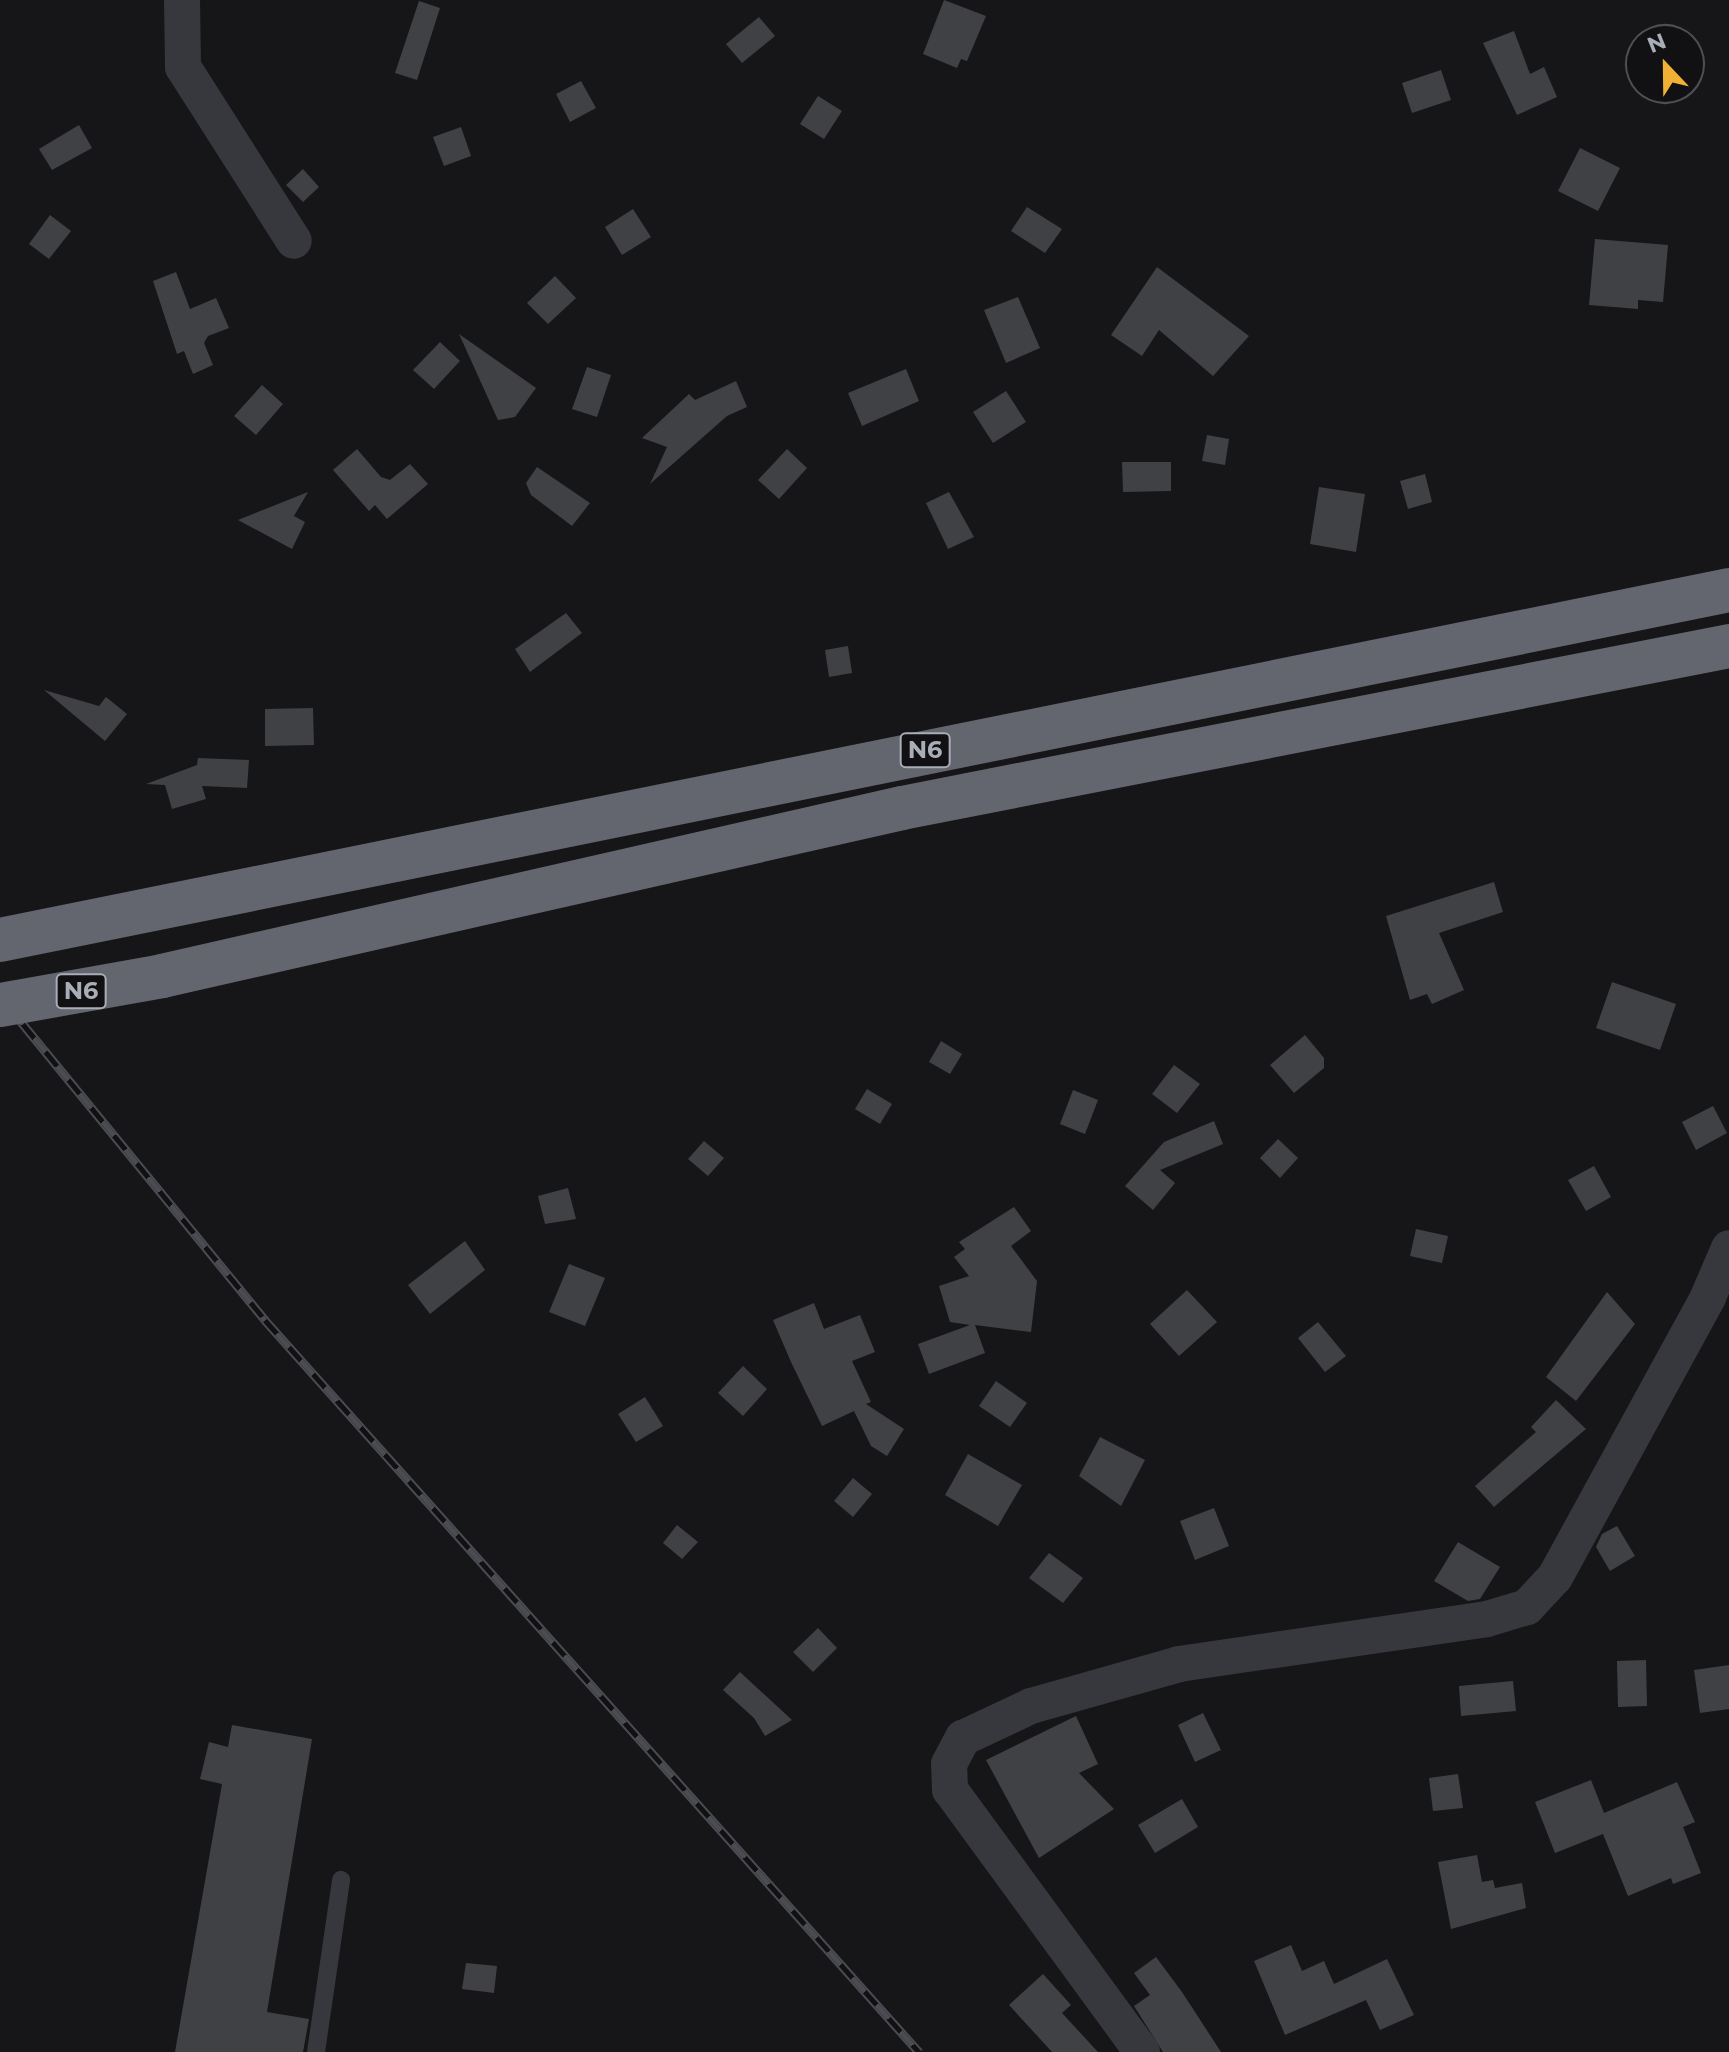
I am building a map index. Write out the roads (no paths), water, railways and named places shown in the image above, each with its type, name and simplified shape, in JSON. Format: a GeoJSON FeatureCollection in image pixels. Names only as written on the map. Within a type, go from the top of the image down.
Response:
{"type":"FeatureCollection","features":[{"type":"Feature","properties":{"kind":"highway","name":"N6"},"geometry":{"type":"LineString","coordinates":[[0,940],[1729,590]]}},
{"type":"Feature","properties":{"kind":"highway","name":"N6"},"geometry":{"type":"LineString","coordinates":[[0,1005],[162,976],[902,808],[1724,652]]}},
{"type":"Feature","properties":{"kind":"street"},"geometry":{"type":"LineString","coordinates":[[182,0],[183,67],[294,241]]}},
{"type":"Feature","properties":{"kind":"street"},"geometry":{"type":"LineString","coordinates":[[1142,2052],[950,1790],[949,1764],[963,1738],[1031,1706],[1179,1664],[1487,1619],[1527,1607],[1555,1577],[1708,1297],[1729,1248]]}},
{"type":"Feature","properties":{"kind":"lane"},"geometry":{"type":"LineString","coordinates":[[316,2052],[341,1880]]}},
{"type":"Feature","properties":{"kind":"railway"},"geometry":{"type":"LineString","coordinates":[[0,996],[265,1320],[919,2052]]}}]}
